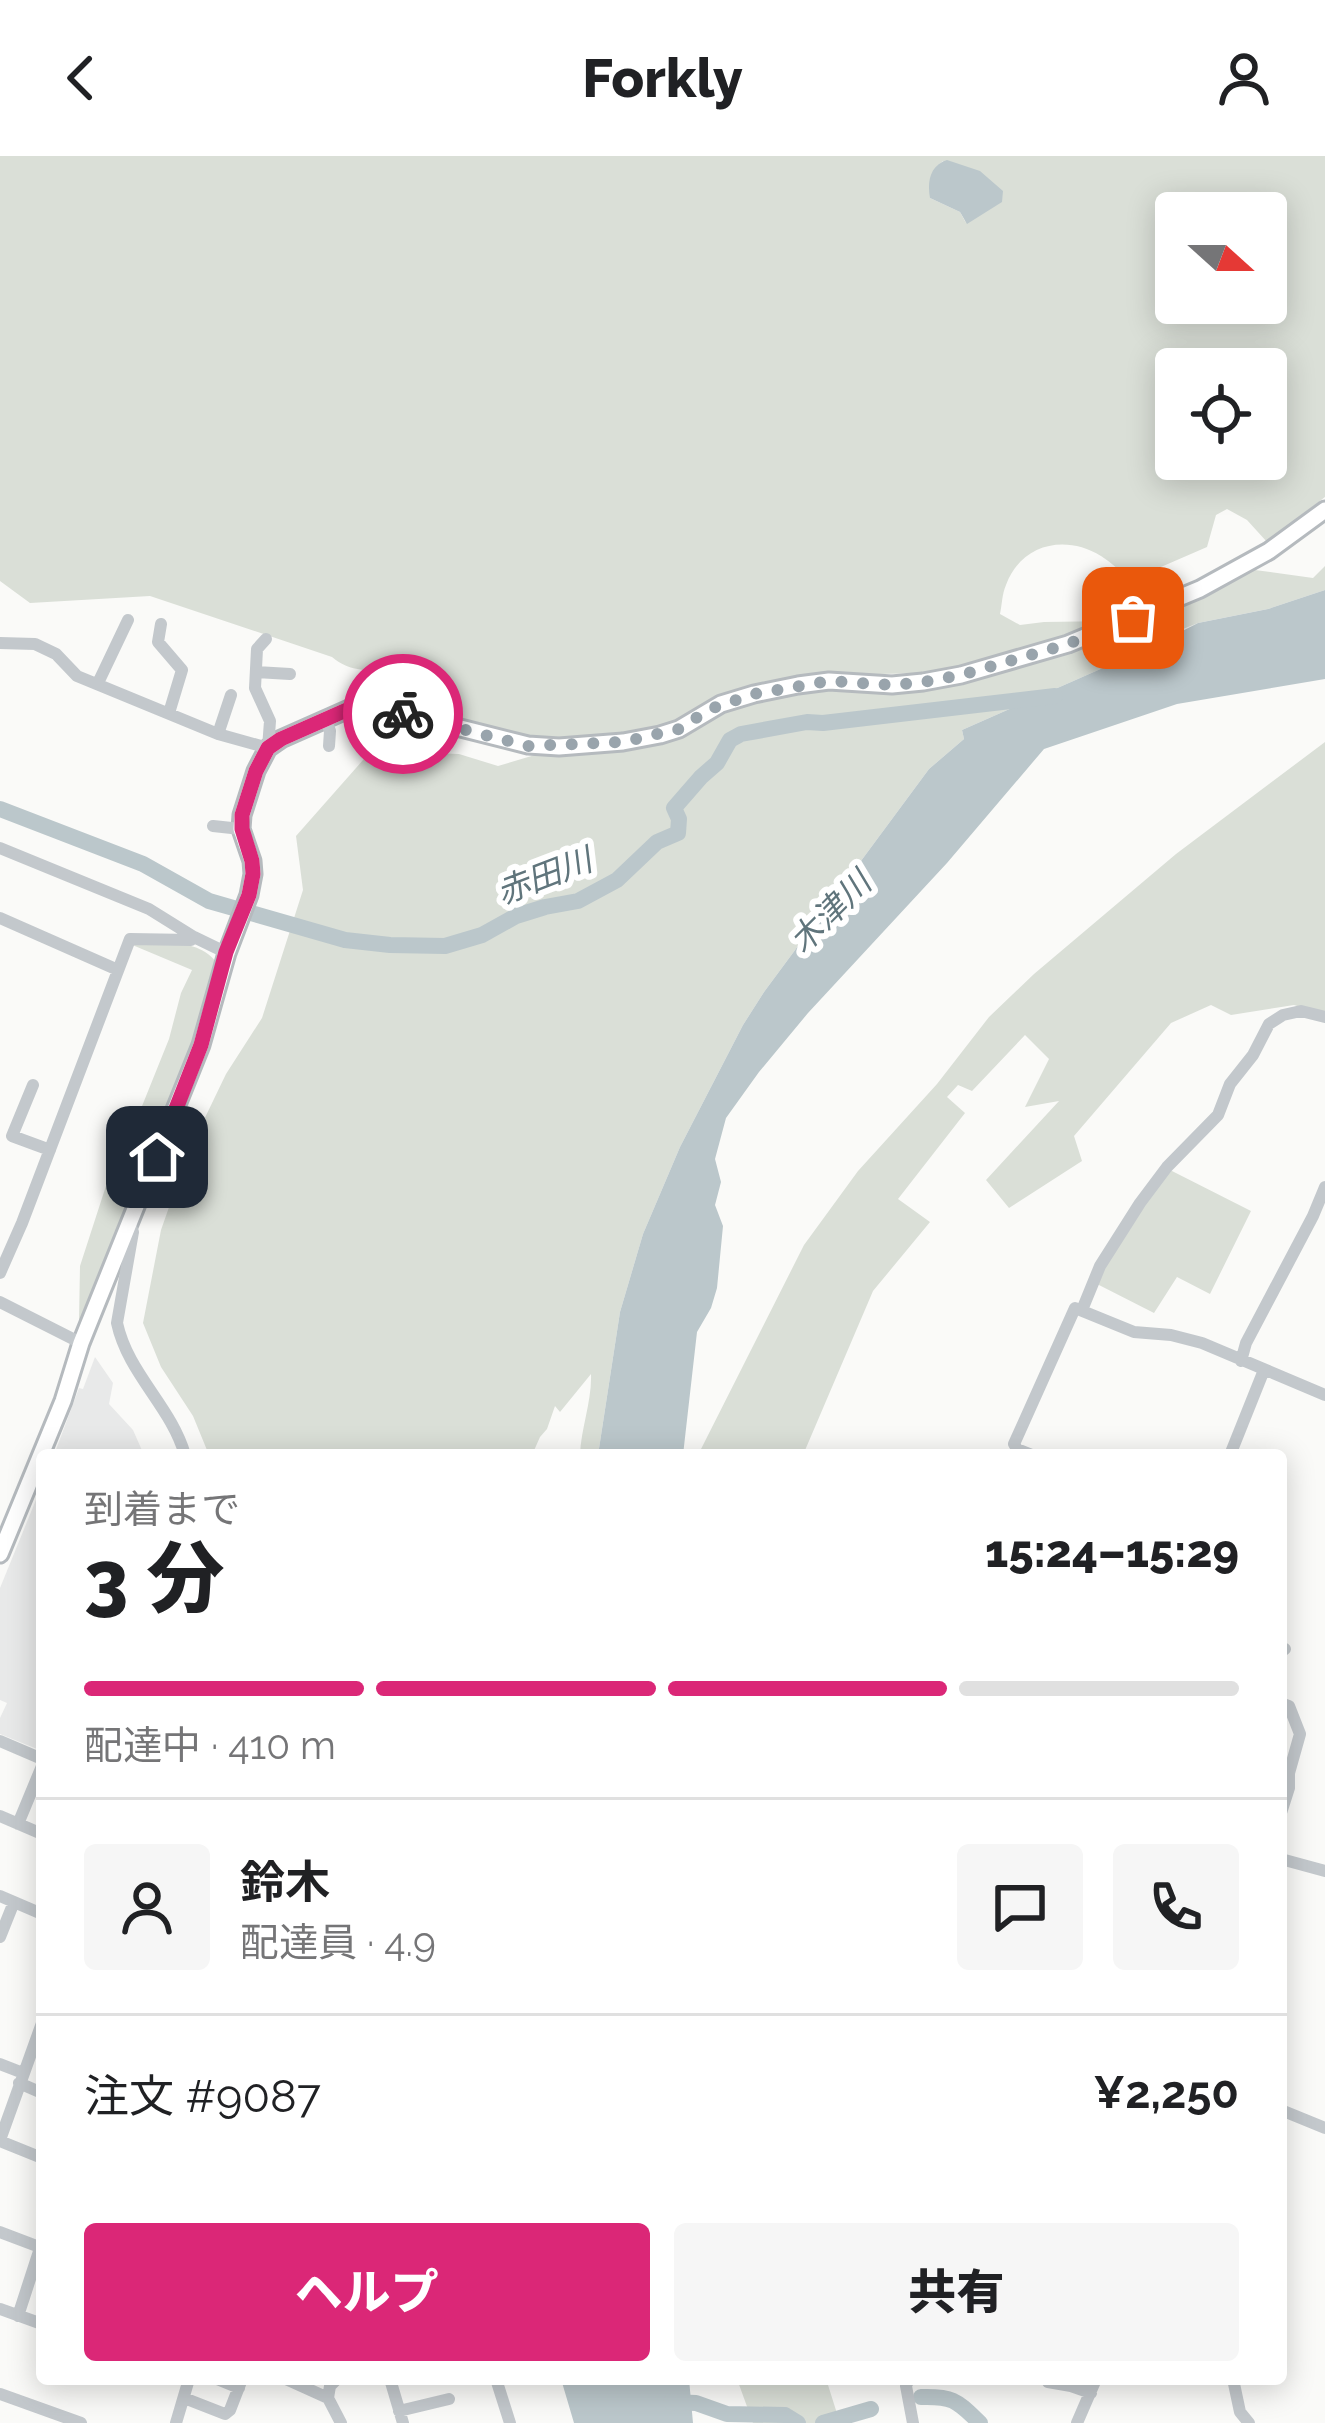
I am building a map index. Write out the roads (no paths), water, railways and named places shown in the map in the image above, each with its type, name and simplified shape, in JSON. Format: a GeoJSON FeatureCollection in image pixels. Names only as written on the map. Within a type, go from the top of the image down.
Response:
{"type":"FeatureCollection","features":[{"type":"Feature","properties":{"kind":"main road"},"geometry":{"type":"LineString","coordinates":[[44,1449],[81,1343],[201,1045],[226,952],[249,895],[253,874],[242,829],[245,802],[268,748],[351,708],[393,711],[528,746],[623,742],[679,729],[721,704],[798,685],[829,681],[892,685],[982,669],[1108,629],[1200,589],[1258,557],[1325,510]]}},
{"type":"Feature","properties":{"kind":"main road"},"geometry":{"type":"LineString","coordinates":[[0,1554],[36,1467]]}},
{"type":"Feature","properties":{"kind":"street"},"geometry":{"type":"LineString","coordinates":[[98,683],[128,620]]}},
{"type":"Feature","properties":{"kind":"street"},"geometry":{"type":"LineString","coordinates":[[161,624],[158,642],[182,670],[170,713]]}},
{"type":"Feature","properties":{"kind":"street"},"geometry":{"type":"LineString","coordinates":[[0,643],[35,644],[56,654],[76,676],[218,734],[268,748],[271,721],[255,688],[256,649],[266,640]]}},
{"type":"Feature","properties":{"kind":"street"},"geometry":{"type":"LineString","coordinates":[[256,672],[290,674]]}},
{"type":"Feature","properties":{"kind":"street"},"geometry":{"type":"LineString","coordinates":[[218,734],[231,695]]}},
{"type":"Feature","properties":{"kind":"street"},"geometry":{"type":"LineString","coordinates":[[325,718],[331,730],[329,746]]}},
{"type":"Feature","properties":{"kind":"street"},"geometry":{"type":"LineString","coordinates":[[213,826],[242,829]]}},
{"type":"Feature","properties":{"kind":"street"},"geometry":{"type":"LineString","coordinates":[[0,848],[149,909],[226,952]]}},
{"type":"Feature","properties":{"kind":"street"},"geometry":{"type":"LineString","coordinates":[[0,918],[118,970]]}},
{"type":"Feature","properties":{"kind":"street"},"geometry":{"type":"LineString","coordinates":[[0,1273],[6,1244],[50,1150],[130,939],[194,938]]}},
{"type":"Feature","properties":{"kind":"street"},"geometry":{"type":"LineString","coordinates":[[1082,1310],[1100,1266],[1140,1203],[1218,1114],[1230,1084],[1269,1024],[1301,1011],[1325,1017]]}},
{"type":"Feature","properties":{"kind":"street"},"geometry":{"type":"LineString","coordinates":[[33,1084],[12,1136],[50,1150]]}},
{"type":"Feature","properties":{"kind":"street"},"geometry":{"type":"LineString","coordinates":[[1241,1361],[1325,1187]]}},
{"type":"Feature","properties":{"kind":"street"},"geometry":{"type":"LineString","coordinates":[[130,1224],[133,1232],[116,1323],[119,1336],[133,1366],[173,1424],[183,1449]]}},
{"type":"Feature","properties":{"kind":"street"},"geometry":{"type":"LineString","coordinates":[[0,1302],[81,1343]]}},
{"type":"Feature","properties":{"kind":"street"},"geometry":{"type":"LineString","coordinates":[[1017,1449],[1014,1444],[1075,1308],[1134,1332],[1202,1343],[1325,1395]]}},
{"type":"Feature","properties":{"kind":"street"},"geometry":{"type":"LineString","coordinates":[[1232,1449],[1264,1370]]}},
{"type":"Feature","properties":{"kind":"street"},"geometry":{"type":"LineString","coordinates":[[1287,1705],[1300,1734],[1287,1794]]}},
{"type":"Feature","properties":{"kind":"street"},"geometry":{"type":"LineString","coordinates":[[0,1741],[36,1759]]}},
{"type":"Feature","properties":{"kind":"street"},"geometry":{"type":"LineString","coordinates":[[18,1824],[36,1778]]}},
{"type":"Feature","properties":{"kind":"street"},"geometry":{"type":"LineString","coordinates":[[0,1816],[36,1832]]}},
{"type":"Feature","properties":{"kind":"street"},"geometry":{"type":"LineString","coordinates":[[1287,1860],[1325,1870]]}},
{"type":"Feature","properties":{"kind":"street"},"geometry":{"type":"LineString","coordinates":[[0,1896],[36,1911]]}},
{"type":"Feature","properties":{"kind":"street"},"geometry":{"type":"LineString","coordinates":[[0,1936],[14,1902]]}},
{"type":"Feature","properties":{"kind":"street"},"geometry":{"type":"LineString","coordinates":[[36,2039],[0,2140],[36,2155]]}},
{"type":"Feature","properties":{"kind":"street"},"geometry":{"type":"LineString","coordinates":[[0,2064],[36,2089]]}},
{"type":"Feature","properties":{"kind":"street"},"geometry":{"type":"LineString","coordinates":[[1287,2114],[1325,2128]]}},
{"type":"Feature","properties":{"kind":"street"},"geometry":{"type":"LineString","coordinates":[[0,2232],[36,2244]]}},
{"type":"Feature","properties":{"kind":"street"},"geometry":{"type":"LineString","coordinates":[[18,2315],[36,2261]]}},
{"type":"Feature","properties":{"kind":"street"},"geometry":{"type":"LineString","coordinates":[[0,2309],[36,2322]]}},
{"type":"Feature","properties":{"kind":"street"},"geometry":{"type":"LineString","coordinates":[[176,2423],[187,2385]]}},
{"type":"Feature","properties":{"kind":"street"},"geometry":{"type":"LineString","coordinates":[[184,2398],[225,2414],[241,2385]]}},
{"type":"Feature","properties":{"kind":"street"},"geometry":{"type":"LineString","coordinates":[[299,2385],[328,2398]]}},
{"type":"Feature","properties":{"kind":"street"},"geometry":{"type":"LineString","coordinates":[[331,2385],[328,2398],[340,2423]]}},
{"type":"Feature","properties":{"kind":"street"},"geometry":{"type":"LineString","coordinates":[[392,2385],[401,2417],[449,2398]]}},
{"type":"Feature","properties":{"kind":"street"},"geometry":{"type":"LineString","coordinates":[[498,2385],[510,2423]]}},
{"type":"Feature","properties":{"kind":"street"},"geometry":{"type":"LineString","coordinates":[[906,2385],[913,2423]]}},
{"type":"Feature","properties":{"kind":"street"},"geometry":{"type":"LineString","coordinates":[[1234,2385],[1240,2413],[1249,2423]]}},
{"type":"Feature","properties":{"kind":"street"},"geometry":{"type":"LineString","coordinates":[[1077,2423],[1094,2386]]}},
{"type":"Feature","properties":{"kind":"street"},"geometry":{"type":"LineString","coordinates":[[0,2394],[59,2419],[81,2423]]}},
{"type":"Feature","properties":{"kind":"water"},"geometry":{"type":"Polygon","coordinates":[[[947,160],[980,171],[1003,191],[1002,202],[967,224],[960,212],[930,198],[931,175],[947,160]]]}},
{"type":"Feature","properties":{"kind":"water","name":"木津川"},"geometry":{"type":"Polygon","coordinates":[[[1325,590],[1325,679],[1177,704],[1044,749],[759,1072],[726,1118],[715,1159],[721,1182],[715,1205],[723,1226],[717,1288],[697,1332],[684,1449],[599,1449],[620,1312],[643,1234],[680,1147],[764,992],[929,769],[964,739],[962,730],[1198,623],[1268,609],[1325,590]]]}},
{"type":"Feature","properties":{"kind":"water"},"geometry":{"type":"Polygon","coordinates":[[[563,2385],[690,2385],[693,2423],[574,2423],[563,2385]]]}},
{"type":"Feature","properties":{"kind":"waterway","name":"赤田川"},"geometry":{"type":"LineString","coordinates":[[0,809],[143,864],[209,901],[345,940],[445,946],[482,935],[516,916],[578,901],[617,880],[657,842],[678,833],[674,808],[717,763],[730,740],[741,734],[807,722],[1055,696]]}},
{"type":"Feature","properties":{"kind":"waterway"},"geometry":{"type":"LineString","coordinates":[[921,2397],[954,2401],[980,2423]]}},
{"type":"Feature","properties":{"kind":"waterway"},"geometry":{"type":"LineString","coordinates":[[671,2402],[696,2403],[727,2414],[785,2415],[798,2423]]}},
{"type":"Feature","properties":{"kind":"waterway"},"geometry":{"type":"LineString","coordinates":[[823,2423],[871,2409]]}}]}
